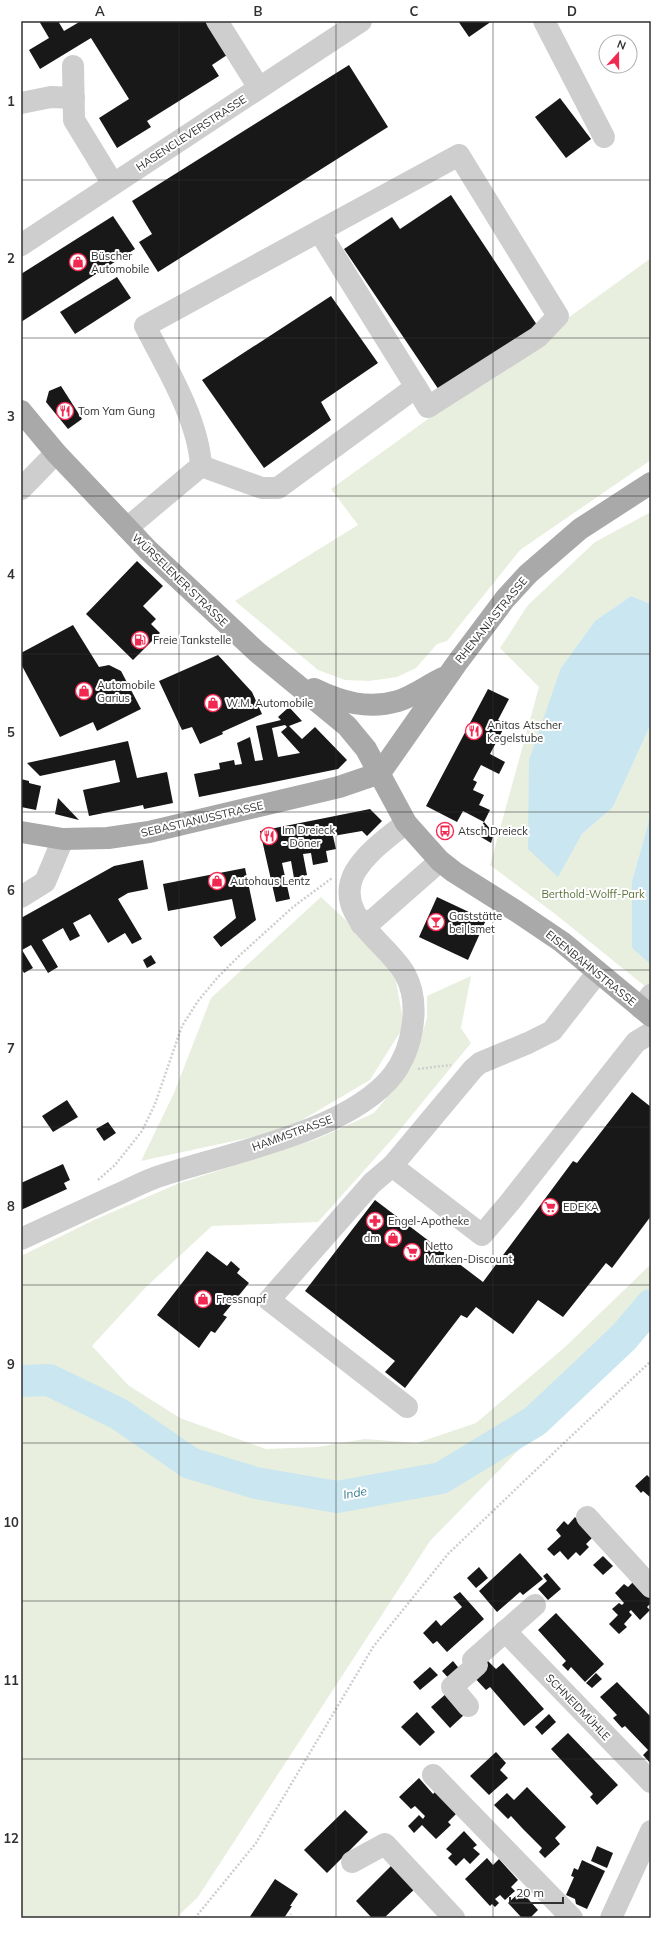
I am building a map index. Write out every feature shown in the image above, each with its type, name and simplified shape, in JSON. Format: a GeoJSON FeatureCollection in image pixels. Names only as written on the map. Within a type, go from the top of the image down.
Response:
{"type":"FeatureCollection","features":[{"type":"Feature","properties":{"kind":"main road","name":"WÜRSELENER STRASSE"},"geometry":{"type":"LineString","coordinates":[[21,411],[56,454],[127,528],[228,626],[347,726],[366,749],[380,773]]}},
{"type":"Feature","properties":{"kind":"main road","name":"RHENANIASTRASSE"},"geometry":{"type":"LineString","coordinates":[[380,773],[447,675],[505,599],[528,574],[580,529],[651,483]]}},
{"type":"Feature","properties":{"kind":"main road"},"geometry":{"type":"LineString","coordinates":[[286,676],[335,699],[360,705],[374,705],[398,701],[447,675]]}},
{"type":"Feature","properties":{"kind":"main road","name":"EISENBAHNSTRASSE"},"geometry":{"type":"LineString","coordinates":[[380,773],[406,823],[440,861],[458,876],[516,910],[562,942],[598,972],[648,1006]]}},
{"type":"Feature","properties":{"kind":"main road","name":"SEBASTIANUSSTRASSE"},"geometry":{"type":"LineString","coordinates":[[21,832],[63,839],[108,838],[149,832],[339,787],[380,773]]}},
{"type":"Feature","properties":{"kind":"street"},"geometry":{"type":"LineString","coordinates":[[217,21],[259,88]]}},
{"type":"Feature","properties":{"kind":"street","name":"HASENCLEVERSTRASSE"},"geometry":{"type":"LineString","coordinates":[[21,245],[361,21]]}},
{"type":"Feature","properties":{"kind":"street"},"geometry":{"type":"LineString","coordinates":[[544,21],[604,137]]}},
{"type":"Feature","properties":{"kind":"street"},"geometry":{"type":"LineString","coordinates":[[73,66],[74,120],[113,184]]}},
{"type":"Feature","properties":{"kind":"street"},"geometry":{"type":"LineString","coordinates":[[21,103],[51,97],[74,98]]}},
{"type":"Feature","properties":{"kind":"street"},"geometry":{"type":"LineString","coordinates":[[201,466],[200,450],[178,388],[145,326],[319,231],[459,155],[558,316],[538,337],[428,407],[319,231]]}},
{"type":"Feature","properties":{"kind":"street"},"geometry":{"type":"LineString","coordinates":[[201,466],[262,488],[278,488],[416,387]]}},
{"type":"Feature","properties":{"kind":"street"},"geometry":{"type":"LineString","coordinates":[[21,489],[56,454]]}},
{"type":"Feature","properties":{"kind":"street"},"geometry":{"type":"LineString","coordinates":[[127,528],[201,466]]}},
{"type":"Feature","properties":{"kind":"street","name":"HAMMSTRASSE"},"geometry":{"type":"LineString","coordinates":[[21,1239],[156,1177],[278,1140],[327,1122],[367,1100],[393,1074],[411,1038],[414,1012],[411,992],[405,974],[362,924],[351,908],[350,890],[355,873],[369,854],[406,823]]}},
{"type":"Feature","properties":{"kind":"street"},"geometry":{"type":"LineString","coordinates":[[21,897],[45,882],[63,839]]}},
{"type":"Feature","properties":{"kind":"street"},"geometry":{"type":"LineString","coordinates":[[362,924],[374,919],[440,861]]}},
{"type":"Feature","properties":{"kind":"street"},"geometry":{"type":"LineString","coordinates":[[407,1407],[269,1300],[372,1183],[392,1166],[473,1069],[480,1063],[528,1043],[552,1031],[598,972]]}},
{"type":"Feature","properties":{"kind":"street"},"geometry":{"type":"LineString","coordinates":[[392,1166],[482,1235],[515,1196],[636,1042],[651,1033]]}},
{"type":"Feature","properties":{"kind":"street"},"geometry":{"type":"LineString","coordinates":[[586,1517],[651,1587]]}},
{"type":"Feature","properties":{"kind":"street"},"geometry":{"type":"LineString","coordinates":[[468,1706],[452,1688],[477,1665],[473,1660],[535,1605]]}},
{"type":"Feature","properties":{"kind":"street","name":"SCHNEIDMÜHLE"},"geometry":{"type":"LineString","coordinates":[[505,1632],[651,1782]]}},
{"type":"Feature","properties":{"kind":"street"},"geometry":{"type":"LineString","coordinates":[[433,1775],[572,1918]]}},
{"type":"Feature","properties":{"kind":"street"},"geometry":{"type":"LineString","coordinates":[[611,1918],[651,1831]]}},
{"type":"Feature","properties":{"kind":"street"},"geometry":{"type":"LineString","coordinates":[[352,1862],[385,1844],[454,1918]]}},
{"type":"Feature","properties":{"kind":"path"},"geometry":{"type":"LineString","coordinates":[[95,1184],[116,1165],[142,1132],[155,1104],[182,1026],[198,1001],[218,977],[239,956],[293,907],[337,874]]}},
{"type":"Feature","properties":{"kind":"path"},"geometry":{"type":"LineString","coordinates":[[411,1071],[439,1066]]}},
{"type":"Feature","properties":{"kind":"path"},"geometry":{"type":"LineString","coordinates":[[195,1918],[256,1843],[373,1647],[448,1554],[651,1361]]}},
{"type":"Feature","properties":{"kind":"path"},"geometry":{"type":"LineString","coordinates":[[288,1918],[291,1914]]}},
{"type":"Feature","properties":{"kind":"green space"},"geometry":{"type":"Polygon","coordinates":[[[651,258],[651,460],[520,550],[447,641],[437,644],[416,668],[397,677],[369,681],[345,680],[318,670],[235,601],[358,525],[331,489],[651,258]]]}},
{"type":"Feature","properties":{"kind":"green space","name":"Berthold-Wolff-Park"},"geometry":{"type":"Polygon","coordinates":[[[651,512],[651,604],[631,596],[595,621],[561,668],[558,876],[582,834],[613,807],[651,724],[651,813],[632,881],[632,948],[651,965],[651,983],[646,987],[555,914],[490,865],[539,687],[500,648],[528,605],[595,542],[651,512]]]}},
{"type":"Feature","properties":{"kind":"green space"},"geometry":{"type":"Polygon","coordinates":[[[321,897],[393,964],[404,1026],[370,1080],[285,1130],[141,1161],[174,1093],[211,998],[321,897]]]}},
{"type":"Feature","properties":{"kind":"green space"},"geometry":{"type":"Polygon","coordinates":[[[471,976],[461,1028],[471,1043],[394,1137],[318,1222],[212,1226],[146,1287],[92,1346],[128,1385],[180,1418],[266,1449],[317,1447],[365,1439],[417,1443],[476,1423],[565,1347],[651,1264],[651,1311],[625,1341],[430,1541],[198,1897],[176,1918],[21,1918],[21,1256],[94,1220],[177,1184],[317,1139],[374,1113],[411,1068],[427,1018],[427,996],[471,976]]]}},
{"type":"Feature","properties":{"kind":"water"},"geometry":{"type":"Polygon","coordinates":[[[631,596],[651,604],[651,724],[613,807],[582,834],[558,877],[528,849],[529,760],[561,668],[595,621],[631,596]]]}},
{"type":"Feature","properties":{"kind":"water"},"geometry":{"type":"Polygon","coordinates":[[[651,813],[651,965],[632,948],[632,881],[651,813]]]}},
{"type":"Feature","properties":{"kind":"building"},"geometry":{"type":"Polygon","coordinates":[[[39,21],[58,21],[64,31],[81,21],[205,21],[227,55],[212,65],[219,76],[147,121],[151,127],[117,148],[99,118],[129,99],[91,38],[40,69],[29,50],[49,38],[39,21]]]}},
{"type":"Feature","properties":{"kind":"building"},"geometry":{"type":"Polygon","coordinates":[[[458,21],[492,21],[469,37],[458,21]]]}},
{"type":"Feature","properties":{"kind":"building"},"geometry":{"type":"Polygon","coordinates":[[[349,65],[388,127],[158,272],[139,242],[152,234],[132,201],[349,65]]]}},
{"type":"Feature","properties":{"kind":"building"},"geometry":{"type":"Polygon","coordinates":[[[560,98],[591,139],[566,158],[535,117],[560,98]]]}},
{"type":"Feature","properties":{"kind":"building"},"geometry":{"type":"Polygon","coordinates":[[[451,195],[539,328],[441,393],[344,249],[392,217],[400,229],[451,195]]]}},
{"type":"Feature","properties":{"kind":"building","name":"Büscher Automobile"},"geometry":{"type":"Polygon","coordinates":[[[113,216],[135,249],[21,322],[21,274],[113,216]]]}},
{"type":"Feature","properties":{"kind":"building"},"geometry":{"type":"Polygon","coordinates":[[[117,277],[131,298],[75,334],[60,312],[117,277]]]}},
{"type":"Feature","properties":{"kind":"building"},"geometry":{"type":"Polygon","coordinates":[[[331,296],[378,363],[321,402],[331,420],[264,468],[202,380],[331,296]]]}},
{"type":"Feature","properties":{"kind":"building","name":"Tom Yam Gung"},"geometry":{"type":"Polygon","coordinates":[[[61,386],[82,419],[68,429],[46,402],[49,391],[61,386]]]}},
{"type":"Feature","properties":{"kind":"building"},"geometry":{"type":"Polygon","coordinates":[[[137,561],[163,586],[143,606],[156,619],[151,624],[160,633],[133,660],[86,614],[137,561]]]}},
{"type":"Feature","properties":{"kind":"building","name":"Automobile Garius"},"geometry":{"type":"Polygon","coordinates":[[[73,625],[99,667],[109,665],[121,671],[141,709],[97,731],[93,722],[60,737],[21,664],[21,653],[73,625]]]}},
{"type":"Feature","properties":{"kind":"building","name":"W.M. Automobile"},"geometry":{"type":"Polygon","coordinates":[[[218,655],[252,692],[262,714],[222,732],[223,734],[200,744],[192,727],[182,730],[159,681],[218,655]]]}},
{"type":"Feature","properties":{"kind":"building"},"geometry":{"type":"Polygon","coordinates":[[[488,689],[509,699],[498,720],[506,724],[490,754],[505,762],[499,774],[481,765],[473,780],[477,782],[473,790],[484,795],[479,805],[490,810],[484,822],[463,811],[457,822],[426,806],[488,689]]]}},
{"type":"Feature","properties":{"kind":"building"},"geometry":{"type":"Polygon","coordinates":[[[289,707],[302,721],[289,726],[302,739],[315,727],[347,760],[338,769],[199,797],[194,774],[220,769],[219,763],[234,760],[235,765],[242,764],[237,743],[250,737],[255,761],[263,760],[256,726],[281,720],[278,717],[289,707]],[[285,725],[272,728],[278,757],[300,753],[281,732],[287,727],[285,725]]]}},
{"type":"Feature","properties":{"kind":"building"},"geometry":{"type":"Polygon","coordinates":[[[128,741],[137,778],[167,772],[173,803],[144,809],[143,805],[89,816],[83,790],[120,782],[115,760],[40,776],[27,763],[128,741]]]}},
{"type":"Feature","properties":{"kind":"building"},"geometry":{"type":"Polygon","coordinates":[[[21,779],[41,786],[36,810],[21,807],[21,779]]]}},
{"type":"Feature","properties":{"kind":"building"},"geometry":{"type":"Polygon","coordinates":[[[58,798],[79,820],[55,814],[58,798]]]}},
{"type":"Feature","properties":{"kind":"building"},"geometry":{"type":"Polygon","coordinates":[[[370,809],[382,821],[367,836],[362,831],[333,836],[336,849],[326,851],[328,862],[313,865],[311,853],[303,854],[307,875],[294,878],[291,861],[282,863],[290,899],[276,902],[260,831],[370,809]]]}},
{"type":"Feature","properties":{"kind":"building"},"geometry":{"type":"Polygon","coordinates":[[[484,822],[494,833],[491,843],[476,834],[484,822]]]}},
{"type":"Feature","properties":{"kind":"building"},"geometry":{"type":"Polygon","coordinates":[[[143,860],[148,889],[128,893],[118,899],[142,939],[132,944],[125,933],[108,943],[90,914],[73,923],[80,936],[70,941],[63,928],[42,940],[58,967],[48,973],[31,945],[22,950],[33,968],[24,973],[21,968],[21,918],[114,866],[143,860]]]}},
{"type":"Feature","properties":{"kind":"building"},"geometry":{"type":"Polygon","coordinates":[[[245,868],[256,920],[221,947],[213,937],[236,918],[232,899],[168,911],[163,884],[245,868]]]}},
{"type":"Feature","properties":{"kind":"building"},"geometry":{"type":"Polygon","coordinates":[[[437,897],[486,920],[468,960],[419,937],[437,897]]]}},
{"type":"Feature","properties":{"kind":"building"},"geometry":{"type":"Polygon","coordinates":[[[151,955],[156,963],[147,968],[143,960],[151,955]]]}},
{"type":"Feature","properties":{"kind":"building"},"geometry":{"type":"Polygon","coordinates":[[[632,1092],[651,1107],[651,1216],[612,1268],[606,1263],[563,1317],[538,1300],[513,1334],[476,1307],[467,1318],[461,1315],[405,1388],[385,1372],[395,1361],[305,1291],[375,1200],[483,1282],[573,1161],[577,1163],[632,1092]]]}},
{"type":"Feature","properties":{"kind":"building"},"geometry":{"type":"Polygon","coordinates":[[[67,1100],[78,1117],[53,1132],[42,1116],[67,1100]]]}},
{"type":"Feature","properties":{"kind":"building"},"geometry":{"type":"Polygon","coordinates":[[[108,1122],[116,1133],[104,1141],[96,1129],[108,1122]]]}},
{"type":"Feature","properties":{"kind":"building"},"geometry":{"type":"Polygon","coordinates":[[[63,1164],[70,1180],[64,1183],[67,1189],[21,1210],[21,1183],[63,1164]]]}},
{"type":"Feature","properties":{"kind":"building","name":"Fressnapf"},"geometry":{"type":"Polygon","coordinates":[[[207,1251],[227,1266],[231,1261],[240,1269],[237,1273],[249,1283],[223,1315],[227,1317],[215,1333],[211,1331],[199,1348],[157,1315],[207,1251]]]}},
{"type":"Feature","properties":{"kind":"building"},"geometry":{"type":"Polygon","coordinates":[[[647,1475],[651,1479],[651,1498],[643,1491],[641,1493],[635,1486],[647,1475]]]}},
{"type":"Feature","properties":{"kind":"building"},"geometry":{"type":"Polygon","coordinates":[[[575,1517],[593,1537],[586,1544],[589,1547],[580,1556],[576,1552],[568,1560],[560,1551],[554,1556],[547,1549],[561,1536],[556,1530],[564,1521],[568,1525],[575,1517]]]}},
{"type":"Feature","properties":{"kind":"building"},"geometry":{"type":"Polygon","coordinates":[[[520,1553],[543,1579],[523,1595],[520,1592],[497,1612],[479,1591],[520,1553]]]}},
{"type":"Feature","properties":{"kind":"building"},"geometry":{"type":"Polygon","coordinates":[[[603,1556],[613,1566],[603,1575],[593,1565],[603,1556]]]}},
{"type":"Feature","properties":{"kind":"building"},"geometry":{"type":"Polygon","coordinates":[[[479,1567],[488,1578],[476,1588],[467,1578],[479,1567]]]}},
{"type":"Feature","properties":{"kind":"building"},"geometry":{"type":"Polygon","coordinates":[[[547,1573],[561,1589],[548,1600],[538,1589],[547,1581],[543,1576],[547,1573]]]}},
{"type":"Feature","properties":{"kind":"building"},"geometry":{"type":"Polygon","coordinates":[[[635,1580],[651,1596],[651,1603],[647,1607],[650,1610],[640,1620],[631,1610],[629,1612],[632,1615],[624,1624],[627,1627],[619,1634],[609,1624],[618,1615],[612,1609],[619,1603],[622,1605],[624,1603],[615,1593],[624,1584],[628,1587],[635,1580]]]}},
{"type":"Feature","properties":{"kind":"building"},"geometry":{"type":"Polygon","coordinates":[[[460,1592],[484,1619],[447,1652],[437,1641],[433,1644],[423,1633],[436,1620],[441,1626],[462,1607],[453,1597],[460,1592]]]}},
{"type":"Feature","properties":{"kind":"building"},"geometry":{"type":"Polygon","coordinates":[[[556,1613],[604,1664],[585,1682],[571,1667],[568,1671],[562,1665],[566,1661],[538,1630],[556,1613]]]}},
{"type":"Feature","properties":{"kind":"building"},"geometry":{"type":"Polygon","coordinates":[[[487,1660],[496,1669],[503,1663],[544,1709],[524,1726],[490,1687],[486,1690],[471,1674],[487,1660]]]}},
{"type":"Feature","properties":{"kind":"building"},"geometry":{"type":"Polygon","coordinates":[[[453,1661],[462,1672],[452,1682],[442,1671],[453,1661]]]}},
{"type":"Feature","properties":{"kind":"building"},"geometry":{"type":"Polygon","coordinates":[[[430,1667],[438,1675],[420,1690],[413,1682],[430,1667]]]}},
{"type":"Feature","properties":{"kind":"building"},"geometry":{"type":"Polygon","coordinates":[[[596,1673],[602,1679],[592,1688],[586,1683],[596,1673]]]}},
{"type":"Feature","properties":{"kind":"building"},"geometry":{"type":"Polygon","coordinates":[[[617,1682],[651,1717],[651,1764],[643,1755],[648,1750],[625,1726],[622,1728],[613,1718],[617,1715],[600,1697],[617,1682]]]}},
{"type":"Feature","properties":{"kind":"building"},"geometry":{"type":"Polygon","coordinates":[[[447,1693],[466,1713],[450,1728],[431,1707],[447,1693]]]}},
{"type":"Feature","properties":{"kind":"building"},"geometry":{"type":"Polygon","coordinates":[[[417,1712],[435,1732],[420,1746],[401,1727],[417,1712]]]}},
{"type":"Feature","properties":{"kind":"building"},"geometry":{"type":"Polygon","coordinates":[[[549,1714],[556,1722],[542,1735],[535,1727],[549,1714]]]}},
{"type":"Feature","properties":{"kind":"building"},"geometry":{"type":"Polygon","coordinates":[[[568,1733],[618,1785],[597,1805],[590,1797],[593,1794],[551,1749],[568,1733]]]}},
{"type":"Feature","properties":{"kind":"building"},"geometry":{"type":"Polygon","coordinates":[[[496,1752],[506,1763],[500,1770],[508,1778],[489,1795],[470,1776],[496,1752]]]}},
{"type":"Feature","properties":{"kind":"building"},"geometry":{"type":"Polygon","coordinates":[[[419,1778],[433,1794],[435,1792],[456,1814],[448,1822],[451,1825],[436,1839],[422,1825],[414,1833],[408,1826],[419,1815],[423,1819],[425,1816],[415,1806],[411,1809],[399,1797],[419,1778]]]}},
{"type":"Feature","properties":{"kind":"building"},"geometry":{"type":"Polygon","coordinates":[[[527,1787],[566,1827],[555,1838],[560,1844],[545,1858],[539,1852],[542,1848],[511,1816],[508,1819],[494,1805],[507,1793],[514,1800],[527,1787]]]}},
{"type":"Feature","properties":{"kind":"building"},"geometry":{"type":"Polygon","coordinates":[[[345,1810],[368,1832],[327,1873],[304,1850],[345,1810]]]}},
{"type":"Feature","properties":{"kind":"building"},"geometry":{"type":"Polygon","coordinates":[[[464,1831],[477,1845],[473,1848],[480,1854],[470,1864],[464,1858],[456,1866],[448,1858],[452,1854],[446,1849],[464,1831]]]}},
{"type":"Feature","properties":{"kind":"building"},"geometry":{"type":"Polygon","coordinates":[[[597,1846],[613,1853],[607,1868],[591,1861],[597,1846]]]}},
{"type":"Feature","properties":{"kind":"building"},"geometry":{"type":"Polygon","coordinates":[[[487,1858],[493,1865],[499,1859],[518,1880],[511,1887],[515,1891],[505,1900],[500,1895],[495,1899],[499,1903],[495,1907],[492,1904],[490,1906],[465,1879],[487,1858]]]}},
{"type":"Feature","properties":{"kind":"building"},"geometry":{"type":"Polygon","coordinates":[[[582,1860],[605,1871],[587,1909],[576,1904],[575,1899],[566,1895],[574,1877],[571,1876],[574,1868],[578,1870],[582,1860]]]}},
{"type":"Feature","properties":{"kind":"building"},"geometry":{"type":"Polygon","coordinates":[[[396,1861],[419,1885],[384,1918],[372,1918],[356,1901],[396,1861]]]}},
{"type":"Feature","properties":{"kind":"building"},"geometry":{"type":"Polygon","coordinates":[[[275,1879],[298,1894],[284,1918],[249,1918],[275,1879]]]}},
{"type":"Feature","properties":{"kind":"building"},"geometry":{"type":"Polygon","coordinates":[[[521,1891],[538,1910],[530,1918],[522,1918],[508,1903],[521,1891]]]}},
{"type":"Feature","properties":{"kind":"waterway","name":"Inde"},"geometry":{"type":"LineString","coordinates":[[21,1381],[49,1380],[119,1414],[190,1463],[256,1483],[337,1497],[441,1478],[535,1421],[624,1337],[651,1305]]}},
{"type":"Feature","properties":{"kind":"place","name":"Büscher Automobile"},"geometry":{"type":"Point","coordinates":[78,262]}},
{"type":"Feature","properties":{"kind":"place","name":"Tom Yam Gung"},"geometry":{"type":"Point","coordinates":[65,411]}},
{"type":"Feature","properties":{"kind":"place","name":"Freie Tankstelle"},"geometry":{"type":"Point","coordinates":[140,640]}},
{"type":"Feature","properties":{"kind":"place","name":"Automobile Garius"},"geometry":{"type":"Point","coordinates":[84,691]}},
{"type":"Feature","properties":{"kind":"place","name":"W.M. Automobile"},"geometry":{"type":"Point","coordinates":[213,703]}},
{"type":"Feature","properties":{"kind":"place","name":"Anitas Atscher Kegelstube"},"geometry":{"type":"Point","coordinates":[474,731]}},
{"type":"Feature","properties":{"kind":"place","name":"Atsch Dreieck"},"geometry":{"type":"Point","coordinates":[445,831]}},
{"type":"Feature","properties":{"kind":"place","name":"Im Dreieck - Döner"},"geometry":{"type":"Point","coordinates":[269,836]}},
{"type":"Feature","properties":{"kind":"place","name":"Autohaus Lentz"},"geometry":{"type":"Point","coordinates":[217,881]}},
{"type":"Feature","properties":{"kind":"place","name":"Gaststätte bei Ismet"},"geometry":{"type":"Point","coordinates":[436,922]}},
{"type":"Feature","properties":{"kind":"place","name":"EDEKA"},"geometry":{"type":"Point","coordinates":[550,1207]}},
{"type":"Feature","properties":{"kind":"place","name":"Engel-Apotheke"},"geometry":{"type":"Point","coordinates":[375,1221]}},
{"type":"Feature","properties":{"kind":"place","name":"dm"},"geometry":{"type":"Point","coordinates":[393,1238]}},
{"type":"Feature","properties":{"kind":"place","name":"Netto Marken-Discount"},"geometry":{"type":"Point","coordinates":[412,1252]}},
{"type":"Feature","properties":{"kind":"place","name":"Fressnapf"},"geometry":{"type":"Point","coordinates":[203,1299]}}]}
